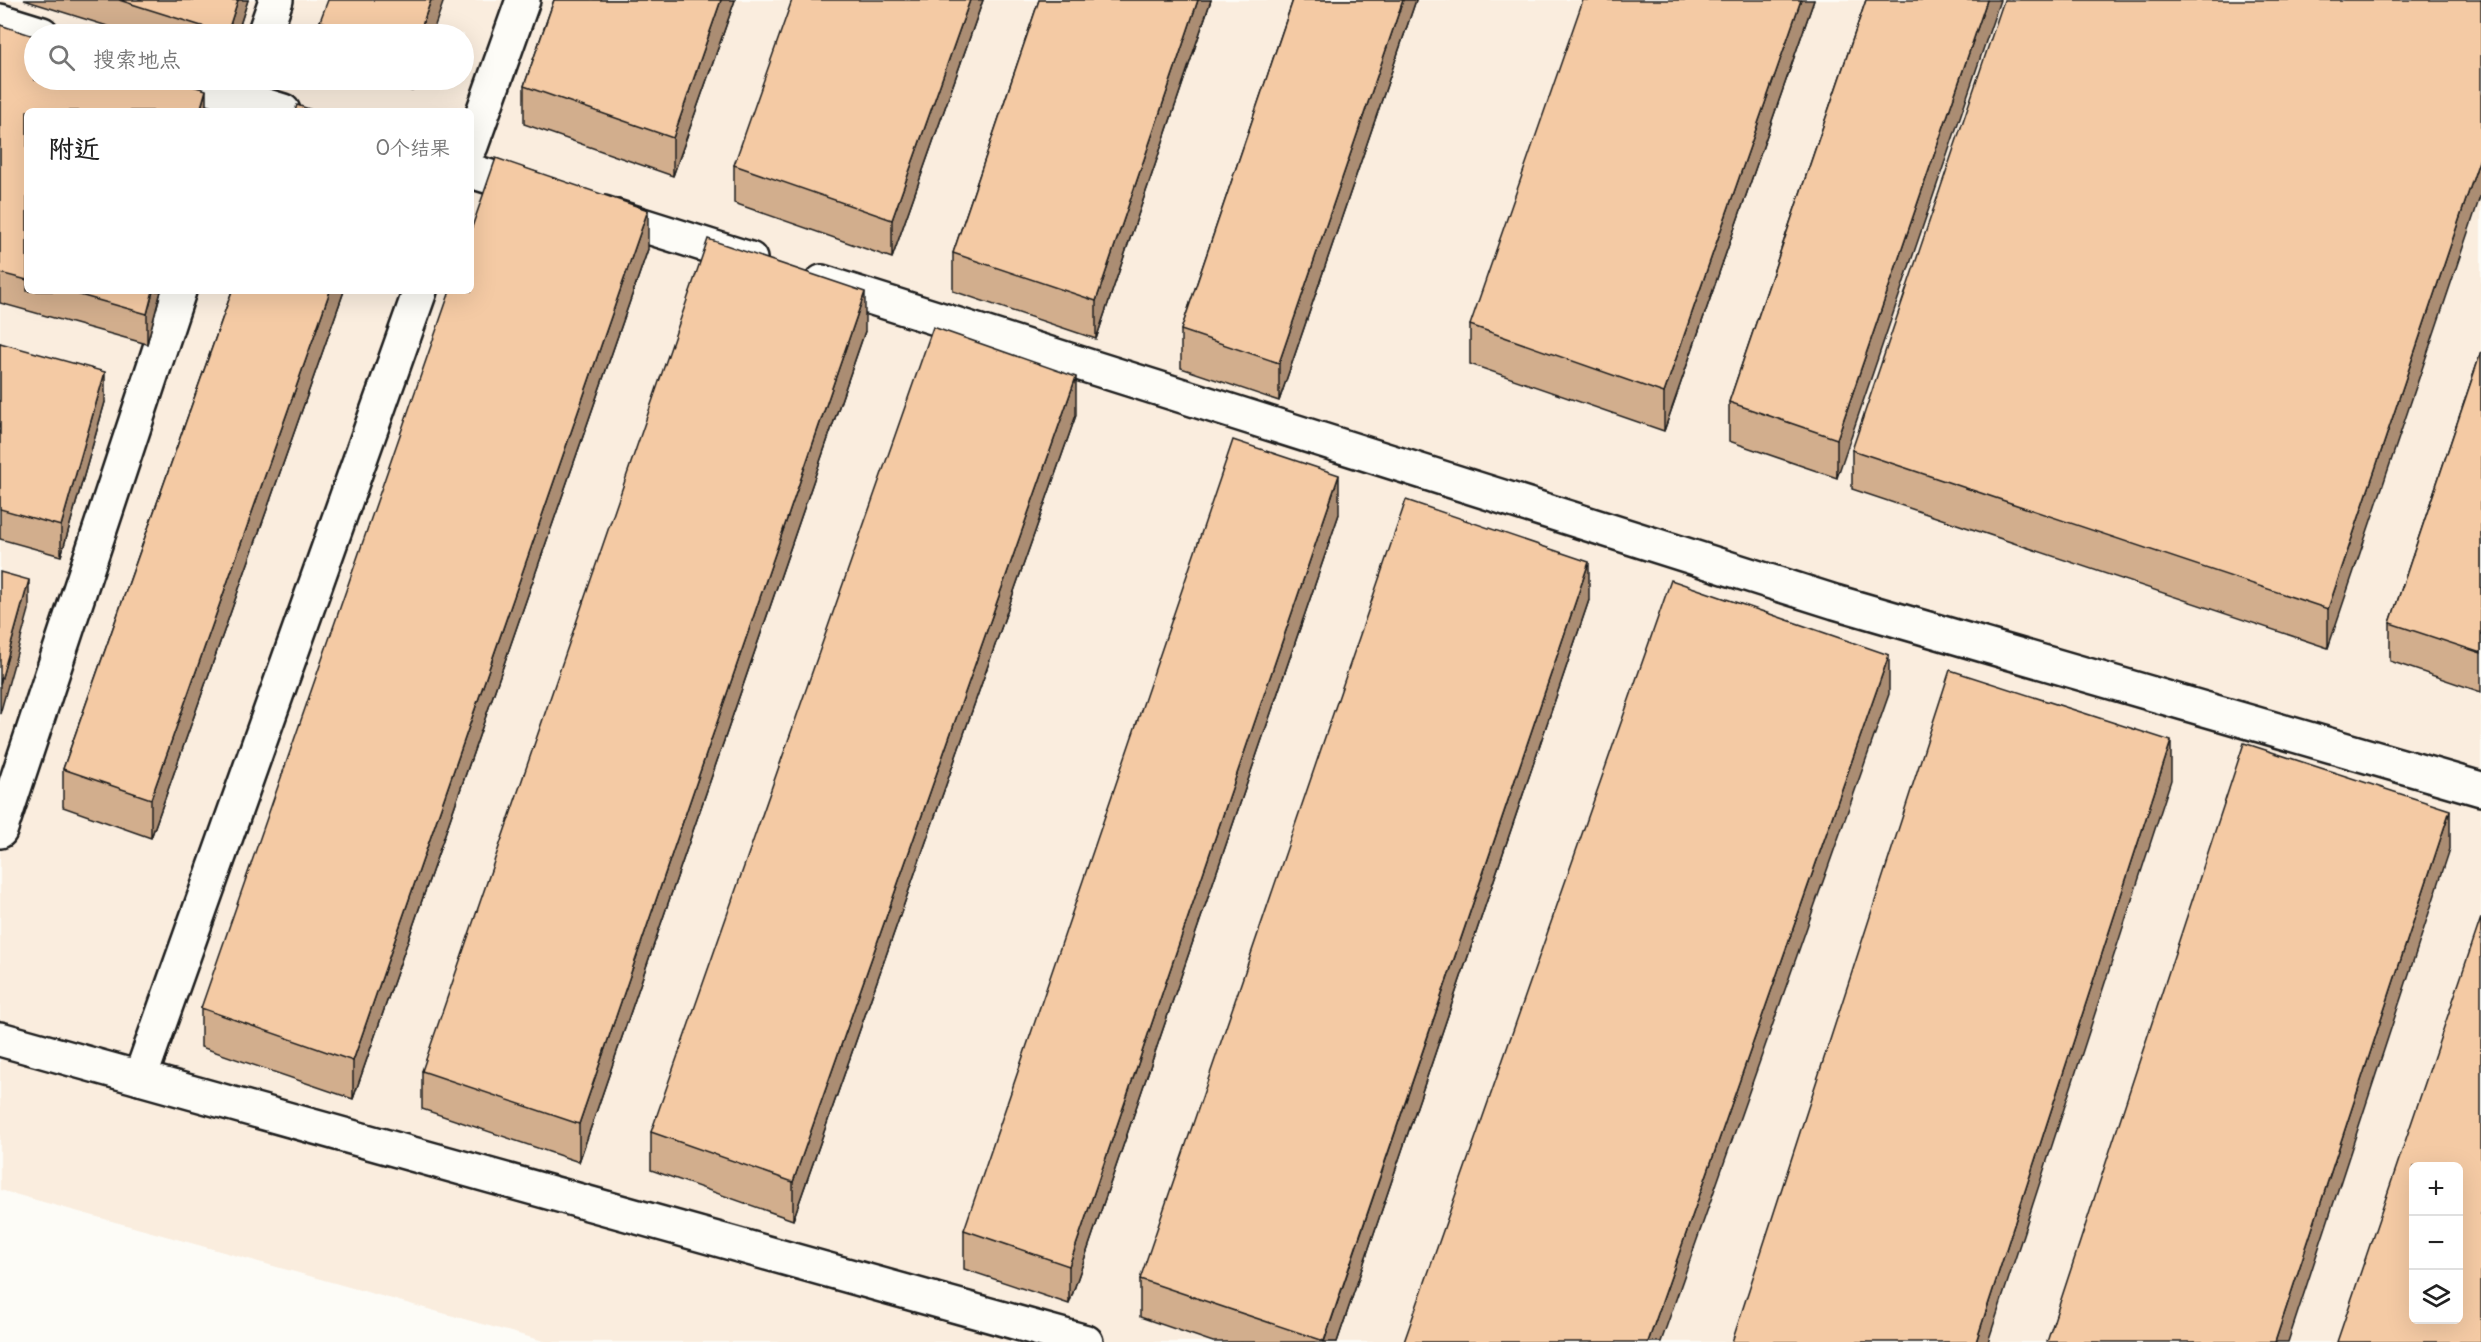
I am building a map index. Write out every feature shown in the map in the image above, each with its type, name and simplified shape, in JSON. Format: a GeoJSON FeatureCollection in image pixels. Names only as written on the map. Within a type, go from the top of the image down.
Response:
{"type":"FeatureCollection","features":[{"type":"Feature","properties":{"kind":"street"},"geometry":{"type":"LineString","coordinates":[[268,24],[276,0]]}},
{"type":"Feature","properties":{"kind":"street"},"geometry":{"type":"LineString","coordinates":[[474,138],[523,0]]}},
{"type":"Feature","properties":{"kind":"street"},"geometry":{"type":"LineString","coordinates":[[0,21],[24,28]]}},
{"type":"Feature","properties":{"kind":"street"},"geometry":{"type":"LineString","coordinates":[[222,90],[275,108]]}},
{"type":"Feature","properties":{"kind":"street"},"geometry":{"type":"LineString","coordinates":[[474,172],[1835,602],[2481,789]]}},
{"type":"Feature","properties":{"kind":"street"},"geometry":{"type":"LineString","coordinates":[[0,831],[178,294]]}},
{"type":"Feature","properties":{"kind":"street"},"geometry":{"type":"LineString","coordinates":[[140,1078],[419,294]]}},
{"type":"Feature","properties":{"kind":"street"},"geometry":{"type":"LineString","coordinates":[[0,1039],[1086,1342]]}},
{"type":"Feature","properties":{"kind":"shaded area"},"geometry":{"type":"Polygon","coordinates":[[[0,0],[2481,0],[2481,1342],[547,1342],[0,1190],[0,0]]]}},
{"type":"Feature","properties":{"kind":"building"},"geometry":{"type":"Polygon","coordinates":[[[119,0],[238,0],[230,24],[195,24],[119,0]]]}},
{"type":"Feature","properties":{"kind":"building"},"geometry":{"type":"Polygon","coordinates":[[[328,0],[431,0],[423,24],[329,24],[320,21],[328,0]]]}},
{"type":"Feature","properties":{"kind":"building"},"geometry":{"type":"Polygon","coordinates":[[[554,0],[721,0],[673,138],[524,86],[554,0]]]}},
{"type":"Feature","properties":{"kind":"building"},"geometry":{"type":"Polygon","coordinates":[[[792,0],[970,0],[892,220],[734,165],[792,0]]]}},
{"type":"Feature","properties":{"kind":"building"},"geometry":{"type":"Polygon","coordinates":[[[1039,0],[1198,0],[1096,301],[953,253],[1039,0]]]}},
{"type":"Feature","properties":{"kind":"building"},"geometry":{"type":"Polygon","coordinates":[[[1293,0],[1403,0],[1279,363],[1181,330],[1293,0]]]}},
{"type":"Feature","properties":{"kind":"building"},"geometry":{"type":"Polygon","coordinates":[[[1583,0],[1801,0],[1664,393],[1470,325],[1583,0]]]}},
{"type":"Feature","properties":{"kind":"building"},"geometry":{"type":"Polygon","coordinates":[[[1866,0],[1987,0],[1837,439],[1729,402],[1866,0]]]}},
{"type":"Feature","properties":{"kind":"building"},"geometry":{"type":"Polygon","coordinates":[[[2004,0],[2481,0],[2481,155],[2328,609],[1852,450],[2004,0]]]}},
{"type":"Feature","properties":{"kind":"building"},"geometry":{"type":"Polygon","coordinates":[[[0,25],[24,33],[24,90],[206,90],[201,108],[24,108],[24,279],[0,273],[0,25]]]}},
{"type":"Feature","properties":{"kind":"building"},"geometry":{"type":"Polygon","coordinates":[[[496,158],[648,210],[353,1061],[201,1008],[449,294],[474,294],[474,221],[496,158]]]}},
{"type":"Feature","properties":{"kind":"building"},"geometry":{"type":"Polygon","coordinates":[[[708,239],[865,292],[579,1124],[422,1071],[708,239]]]}},
{"type":"Feature","properties":{"kind":"building"},"geometry":{"type":"Polygon","coordinates":[[[77,294],[152,294],[147,314],[77,294]]]}},
{"type":"Feature","properties":{"kind":"building"},"geometry":{"type":"Polygon","coordinates":[[[231,294],[329,294],[151,799],[63,769],[231,294]]]}},
{"type":"Feature","properties":{"kind":"building"},"geometry":{"type":"Polygon","coordinates":[[[933,327],[1076,377],[793,1182],[651,1132],[933,327]]]}},
{"type":"Feature","properties":{"kind":"building"},"geometry":{"type":"Polygon","coordinates":[[[0,343],[105,372],[61,526],[0,509],[0,343]]]}},
{"type":"Feature","properties":{"kind":"building"},"geometry":{"type":"Polygon","coordinates":[[[2481,352],[2481,653],[2390,623],[2481,352]]]}},
{"type":"Feature","properties":{"kind":"building"},"geometry":{"type":"Polygon","coordinates":[[[1233,440],[1339,475],[1069,1266],[964,1230],[1233,440]]]}},
{"type":"Feature","properties":{"kind":"building"},"geometry":{"type":"Polygon","coordinates":[[[1406,500],[1589,562],[1324,1341],[1140,1279],[1406,500]]]}},
{"type":"Feature","properties":{"kind":"building"},"geometry":{"type":"Polygon","coordinates":[[[0,572],[29,580],[0,684],[0,572]]]}},
{"type":"Feature","properties":{"kind":"building"},"geometry":{"type":"Polygon","coordinates":[[[1671,580],[1889,655],[1648,1342],[1404,1342],[1671,580]]]}},
{"type":"Feature","properties":{"kind":"building"},"geometry":{"type":"Polygon","coordinates":[[[1950,670],[2171,741],[1976,1342],[1732,1342],[1950,670]]]}},
{"type":"Feature","properties":{"kind":"building"},"geometry":{"type":"Polygon","coordinates":[[[2244,743],[2450,810],[2275,1342],[2047,1342],[2244,743]]]}},
{"type":"Feature","properties":{"kind":"building"},"geometry":{"type":"Polygon","coordinates":[[[2481,918],[2481,1342],[2337,1342],[2481,918]]]}}]}
